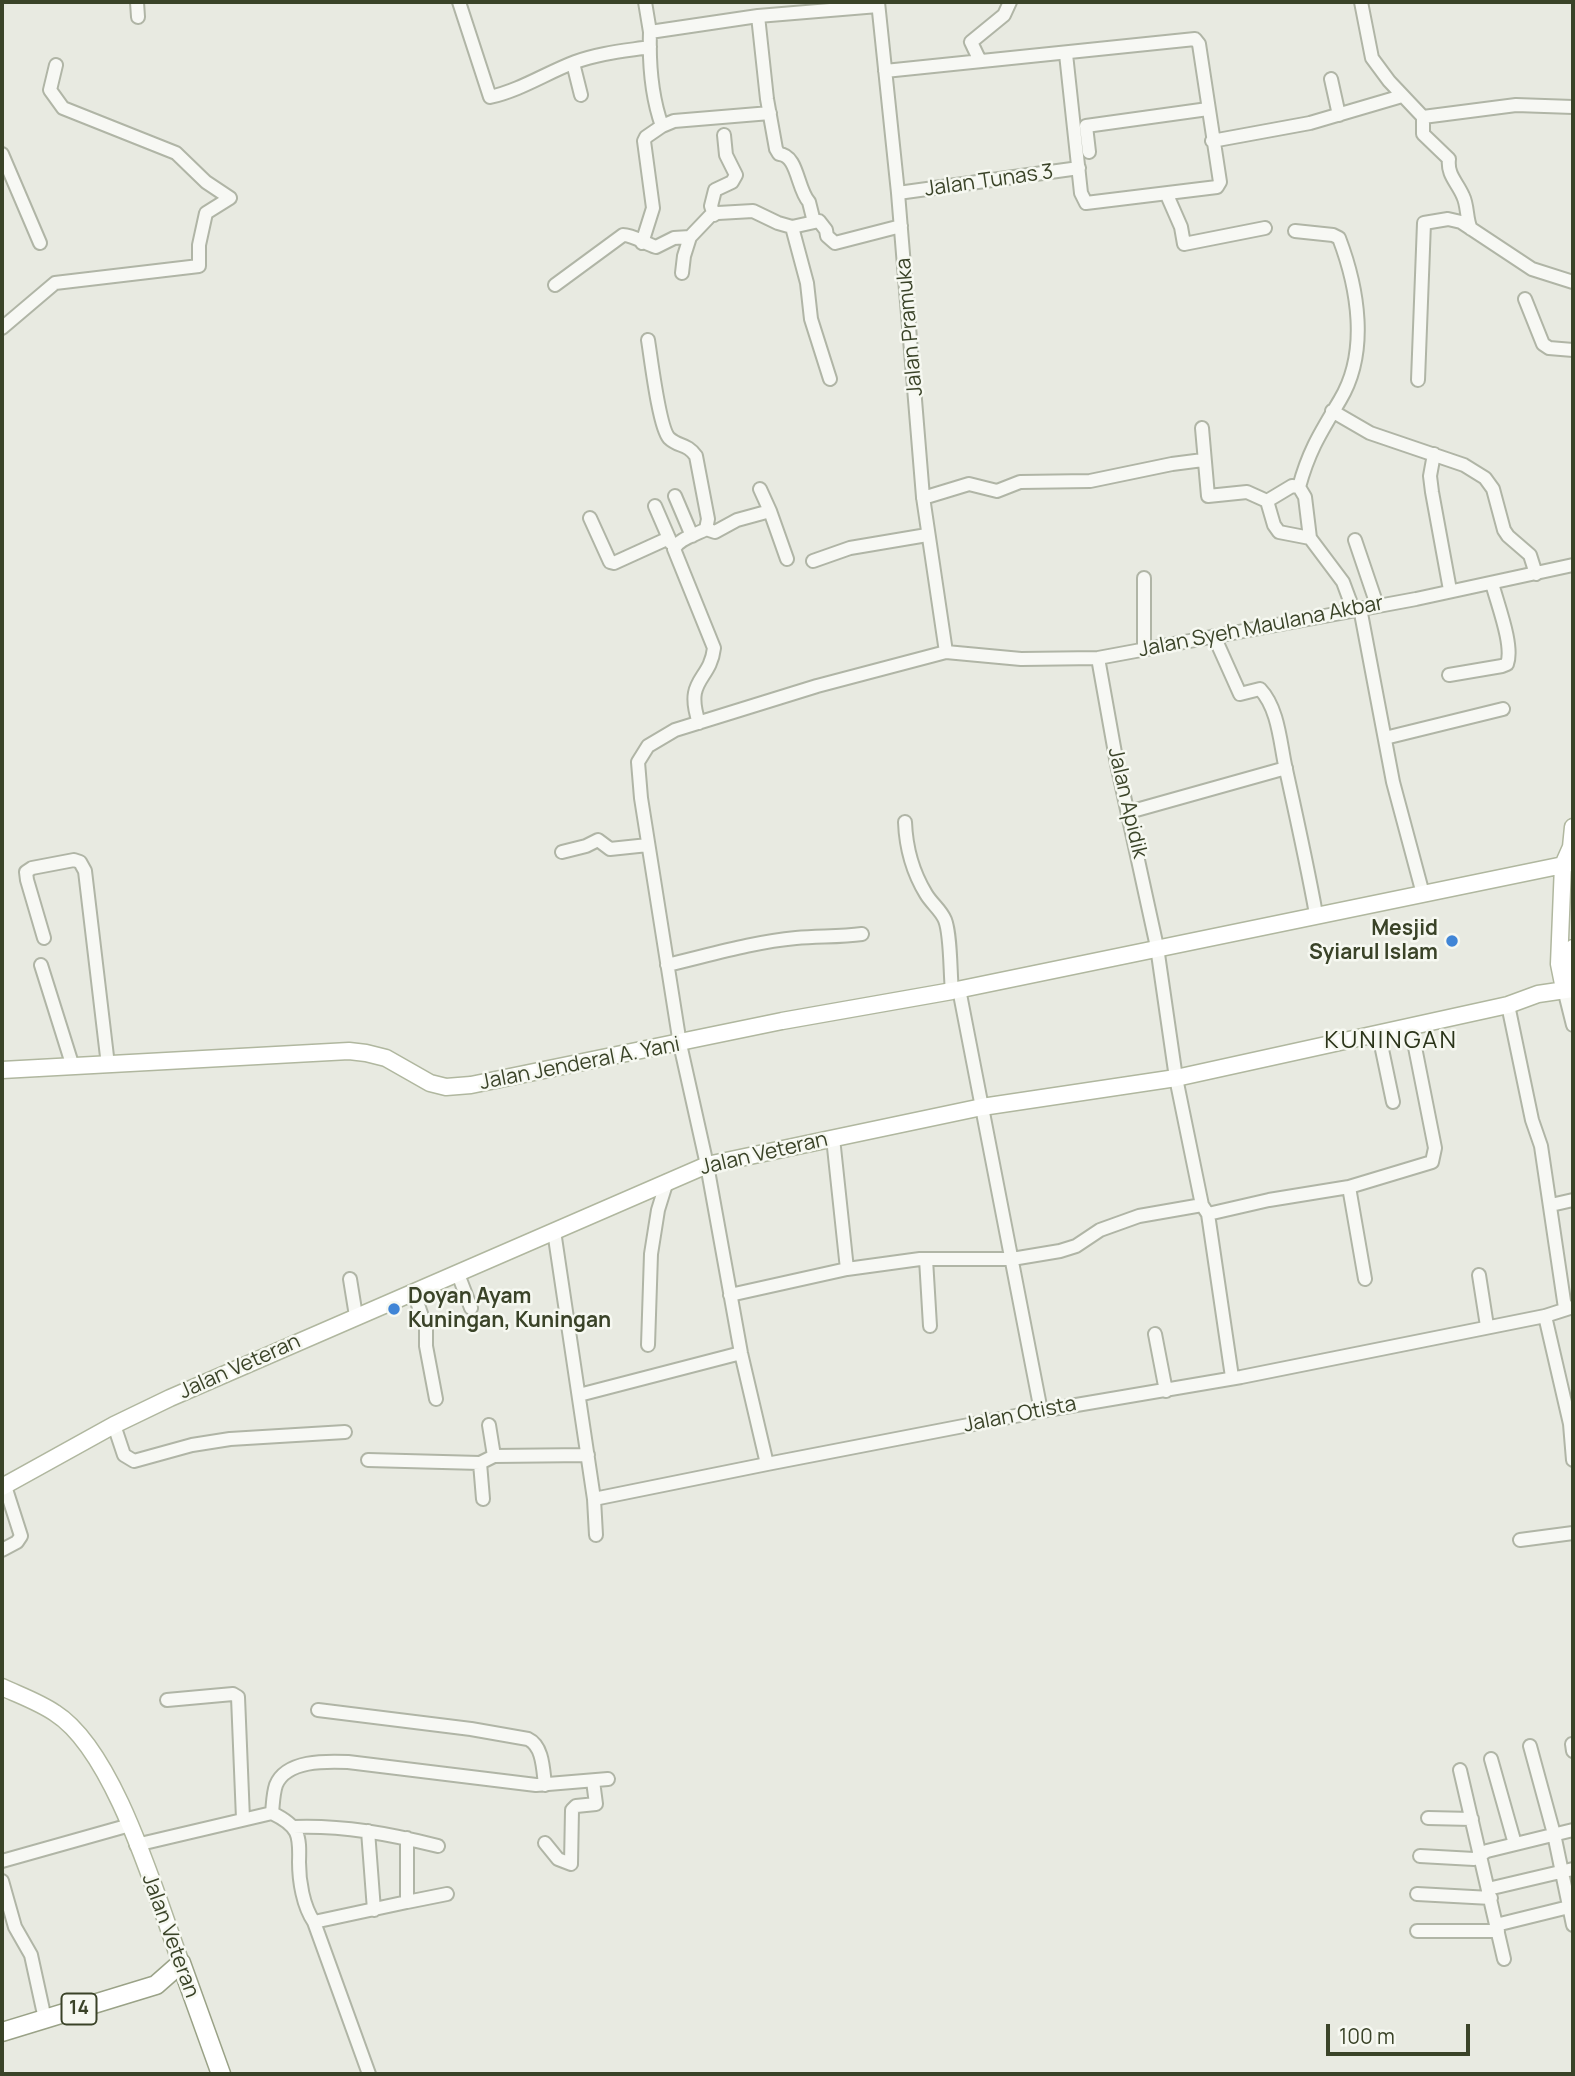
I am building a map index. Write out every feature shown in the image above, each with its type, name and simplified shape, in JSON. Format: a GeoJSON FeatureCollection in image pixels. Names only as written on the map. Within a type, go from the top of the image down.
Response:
{"type":"FeatureCollection","features":[{"type":"Feature","properties":{"kind":"highway","name":"14"},"geometry":{"type":"LineString","coordinates":[[2,2032],[156,1985],[181,1963]]}},
{"type":"Feature","properties":{"kind":"highway","name":"Jalan Veteran"},"geometry":{"type":"LineString","coordinates":[[181,1963],[220,2074]]}},
{"type":"Feature","properties":{"kind":"highway","name":"14"},"geometry":{"type":"LineString","coordinates":[[156,1985],[190,1991]]}},
{"type":"Feature","properties":{"kind":"main road"},"geometry":{"type":"LineString","coordinates":[[1570,989],[1559,964],[1573,827]]}},
{"type":"Feature","properties":{"kind":"main road","name":"Jalan Jenderal A. Yani"},"geometry":{"type":"LineString","coordinates":[[2,1070],[366,1052],[386,1058],[430,1083],[446,1087],[471,1086],[782,1021],[956,990],[1423,894],[1570,856]]}},
{"type":"Feature","properties":{"kind":"main road"},"geometry":{"type":"LineString","coordinates":[[1570,989],[1573,948]]}},
{"type":"Feature","properties":{"kind":"main road","name":"Jalan Veteran"},"geometry":{"type":"LineString","coordinates":[[3,1487],[114,1425],[170,1398],[706,1165],[982,1107],[1176,1078],[1379,1035],[1508,1005],[1538,994],[1570,989]]}},
{"type":"Feature","properties":{"kind":"main road","name":"Jalan Veteran"},"geometry":{"type":"LineString","coordinates":[[2,1687],[55,1713],[91,1748],[130,1825],[181,1963]]}},
{"type":"Feature","properties":{"kind":"street"},"geometry":{"type":"LineString","coordinates":[[137,2],[138,17]]}},
{"type":"Feature","properties":{"kind":"street"},"geometry":{"type":"LineString","coordinates":[[459,2],[490,97],[507,93],[573,63],[602,54],[650,47]]}},
{"type":"Feature","properties":{"kind":"street"},"geometry":{"type":"LineString","coordinates":[[645,2],[662,126]]}},
{"type":"Feature","properties":{"kind":"street"},"geometry":{"type":"LineString","coordinates":[[980,61],[971,42],[1004,15],[1010,2]]}},
{"type":"Feature","properties":{"kind":"street"},"geometry":{"type":"LineString","coordinates":[[1361,2],[1372,58],[1402,96],[1423,117],[1423,134],[1448,159],[1447,170],[1465,198],[1471,229]]}},
{"type":"Feature","properties":{"kind":"street"},"geometry":{"type":"LineString","coordinates":[[650,32],[758,16],[878,4]]}},
{"type":"Feature","properties":{"kind":"street","name":"Jalan Pramuka"},"geometry":{"type":"LineString","coordinates":[[878,4],[901,226],[923,498],[946,652]]}},
{"type":"Feature","properties":{"kind":"street"},"geometry":{"type":"LineString","coordinates":[[758,16],[769,113],[777,153],[790,158],[809,202],[814,222]]}},
{"type":"Feature","properties":{"kind":"street"},"geometry":{"type":"LineString","coordinates":[[885,71],[1195,39],[1199,44],[1220,181],[1217,187],[1086,203],[1082,193],[1066,54]]}},
{"type":"Feature","properties":{"kind":"street"},"geometry":{"type":"LineString","coordinates":[[573,63],[581,96]]}},
{"type":"Feature","properties":{"kind":"street"},"geometry":{"type":"LineString","coordinates":[[2,328],[55,283],[199,266],[199,246],[206,213],[230,198],[206,181],[176,153],[63,108],[50,90],[57,65]]}},
{"type":"Feature","properties":{"kind":"street"},"geometry":{"type":"LineString","coordinates":[[1331,79],[1339,115]]}},
{"type":"Feature","properties":{"kind":"street"},"geometry":{"type":"LineString","coordinates":[[1212,141],[1287,128],[1402,96]]}},
{"type":"Feature","properties":{"kind":"street"},"geometry":{"type":"LineString","coordinates":[[1423,117],[1516,105],[1573,107]]}},
{"type":"Feature","properties":{"kind":"street"},"geometry":{"type":"LineString","coordinates":[[1089,152],[1086,126],[1208,109]]}},
{"type":"Feature","properties":{"kind":"street"},"geometry":{"type":"LineString","coordinates":[[642,243],[653,208],[644,141],[646,137],[674,121],[769,113]]}},
{"type":"Feature","properties":{"kind":"street"},"geometry":{"type":"LineString","coordinates":[[713,215],[711,206],[715,190],[732,181],[736,175],[726,155],[724,135]]}},
{"type":"Feature","properties":{"kind":"street"},"geometry":{"type":"LineString","coordinates":[[2,154],[7,180],[40,243]]}},
{"type":"Feature","properties":{"kind":"street","name":"Jalan Tunas 3"},"geometry":{"type":"LineString","coordinates":[[898,194],[1079,168]]}},
{"type":"Feature","properties":{"kind":"street"},"geometry":{"type":"LineString","coordinates":[[1167,195],[1181,227],[1184,243],[1265,228]]}},
{"type":"Feature","properties":{"kind":"street"},"geometry":{"type":"LineString","coordinates":[[682,273],[690,237],[713,215],[753,211],[792,227],[819,221],[827,236],[835,243],[901,226]]}},
{"type":"Feature","properties":{"kind":"street"},"geometry":{"type":"LineString","coordinates":[[1418,380],[1424,223],[1448,219],[1461,222],[1532,269],[1573,282]]}},
{"type":"Feature","properties":{"kind":"street"},"geometry":{"type":"LineString","coordinates":[[792,227],[807,283],[811,319],[831,379]]}},
{"type":"Feature","properties":{"kind":"street"},"geometry":{"type":"LineString","coordinates":[[1295,231],[1339,238],[1349,265],[1357,306],[1355,360],[1341,398],[1307,457],[1299,487],[1305,497],[1310,538],[1343,582],[1356,609],[1393,782],[1423,894]]}},
{"type":"Feature","properties":{"kind":"street"},"geometry":{"type":"LineString","coordinates":[[555,285],[623,234],[632,235],[642,243],[656,247],[674,238],[690,237]]}},
{"type":"Feature","properties":{"kind":"street"},"geometry":{"type":"LineString","coordinates":[[1525,299],[1543,344],[1549,348],[1573,350]]}},
{"type":"Feature","properties":{"kind":"street"},"geometry":{"type":"LineString","coordinates":[[648,340],[663,426],[668,437],[690,447],[696,459],[708,519],[706,529]]}},
{"type":"Feature","properties":{"kind":"street"},"geometry":{"type":"LineString","coordinates":[[1329,416],[1433,456],[1464,465],[1485,478],[1493,489],[1504,530],[1530,555],[1536,574]]}},
{"type":"Feature","properties":{"kind":"street"},"geometry":{"type":"LineString","coordinates":[[1202,428],[1208,496],[1247,492],[1267,500]]}},
{"type":"Feature","properties":{"kind":"street"},"geometry":{"type":"LineString","coordinates":[[1433,456],[1430,474],[1450,590]]}},
{"type":"Feature","properties":{"kind":"street"},"geometry":{"type":"LineString","coordinates":[[923,498],[969,484],[997,491],[1020,482],[1090,481],[1203,460]]}},
{"type":"Feature","properties":{"kind":"street"},"geometry":{"type":"LineString","coordinates":[[1267,500],[1292,486],[1299,487]]}},
{"type":"Feature","properties":{"kind":"street"},"geometry":{"type":"LineString","coordinates":[[760,489],[787,558]]}},
{"type":"Feature","properties":{"kind":"street"},"geometry":{"type":"LineString","coordinates":[[675,496],[692,536]]}},
{"type":"Feature","properties":{"kind":"street"},"geometry":{"type":"LineString","coordinates":[[1267,500],[1276,529],[1292,536],[1310,538]]}},
{"type":"Feature","properties":{"kind":"street"},"geometry":{"type":"LineString","coordinates":[[655,506],[714,648],[713,659],[696,684],[695,709],[699,723]]}},
{"type":"Feature","properties":{"kind":"street"},"geometry":{"type":"LineString","coordinates":[[590,518],[612,563],[676,545],[706,529],[715,532],[737,520],[769,511]]}},
{"type":"Feature","properties":{"kind":"street"},"geometry":{"type":"LineString","coordinates":[[813,561],[850,548],[927,535]]}},
{"type":"Feature","properties":{"kind":"street"},"geometry":{"type":"LineString","coordinates":[[1355,540],[1377,605]]}},
{"type":"Feature","properties":{"kind":"street","name":"Jalan Syeh Maulana Akbar"},"geometry":{"type":"LineString","coordinates":[[946,652],[1021,659],[1098,658],[1492,583],[1573,565]]}},
{"type":"Feature","properties":{"kind":"street"},"geometry":{"type":"LineString","coordinates":[[1144,578],[1144,649]]}},
{"type":"Feature","properties":{"kind":"street"},"geometry":{"type":"LineString","coordinates":[[1449,675],[1502,666],[1509,660],[1492,583]]}},
{"type":"Feature","properties":{"kind":"street"},"geometry":{"type":"LineString","coordinates":[[1214,636],[1240,695],[1260,689],[1276,719],[1316,914]]}},
{"type":"Feature","properties":{"kind":"street"},"geometry":{"type":"LineString","coordinates":[[766,1464],[741,1353],[680,1044],[641,799],[638,762],[649,746],[675,730],[817,686],[946,652]]}},
{"type":"Feature","properties":{"kind":"street","name":"Jalan Apidik"},"geometry":{"type":"LineString","coordinates":[[1098,658],[1157,947],[1176,1078],[1205,1209],[1232,1377]]}},
{"type":"Feature","properties":{"kind":"street"},"geometry":{"type":"LineString","coordinates":[[1385,738],[1503,709]]}},
{"type":"Feature","properties":{"kind":"street"},"geometry":{"type":"LineString","coordinates":[[1129,813],[1286,768]]}},
{"type":"Feature","properties":{"kind":"street"},"geometry":{"type":"LineString","coordinates":[[905,822],[906,845],[916,876],[947,924],[956,990],[982,1107],[1041,1411]]}},
{"type":"Feature","properties":{"kind":"street"},"geometry":{"type":"LineString","coordinates":[[562,852],[598,840],[610,849],[648,845]]}},
{"type":"Feature","properties":{"kind":"street"},"geometry":{"type":"LineString","coordinates":[[44,938],[26,872],[32,868],[74,860],[80,862],[85,871],[108,1065]]}},
{"type":"Feature","properties":{"kind":"street"},"geometry":{"type":"LineString","coordinates":[[667,965],[772,942],[862,934]]}},
{"type":"Feature","properties":{"kind":"street"},"geometry":{"type":"LineString","coordinates":[[41,965],[73,1067]]}},
{"type":"Feature","properties":{"kind":"street"},"geometry":{"type":"LineString","coordinates":[[1570,989],[1573,1025]]}},
{"type":"Feature","properties":{"kind":"street"},"geometry":{"type":"LineString","coordinates":[[1508,1005],[1532,1120],[1541,1146],[1569,1308]]}},
{"type":"Feature","properties":{"kind":"street"},"geometry":{"type":"LineString","coordinates":[[730,1295],[847,1269],[926,1259],[1012,1259],[1076,1246],[1100,1230],[1139,1216],[1349,1187],[1423,1167],[1432,1163],[1435,1157],[1410,1027]]}},
{"type":"Feature","properties":{"kind":"street"},"geometry":{"type":"LineString","coordinates":[[1379,1035],[1393,1102]]}},
{"type":"Feature","properties":{"kind":"street"},"geometry":{"type":"LineString","coordinates":[[833,1138],[847,1269]]}},
{"type":"Feature","properties":{"kind":"street"},"geometry":{"type":"LineString","coordinates":[[648,1345],[651,1254],[667,1181]]}},
{"type":"Feature","properties":{"kind":"street"},"geometry":{"type":"LineString","coordinates":[[1349,1187],[1365,1279]]}},
{"type":"Feature","properties":{"kind":"street"},"geometry":{"type":"LineString","coordinates":[[1551,1205],[1573,1200]]}},
{"type":"Feature","properties":{"kind":"street"},"geometry":{"type":"LineString","coordinates":[[554,1231],[588,1455],[596,1535]]}},
{"type":"Feature","properties":{"kind":"street"},"geometry":{"type":"LineString","coordinates":[[926,1259],[930,1326]]}},
{"type":"Feature","properties":{"kind":"street"},"geometry":{"type":"LineString","coordinates":[[458,1274],[471,1308]]}},
{"type":"Feature","properties":{"kind":"street"},"geometry":{"type":"LineString","coordinates":[[1479,1275],[1487,1326]]}},
{"type":"Feature","properties":{"kind":"street"},"geometry":{"type":"LineString","coordinates":[[349,1279],[356,1316]]}},
{"type":"Feature","properties":{"kind":"street"},"geometry":{"type":"LineString","coordinates":[[414,1293],[426,1328],[426,1346],[436,1399]]}},
{"type":"Feature","properties":{"kind":"street","name":"Jalan Otista"},"geometry":{"type":"LineString","coordinates":[[594,1499],[1041,1411],[1166,1391],[1569,1308]]}},
{"type":"Feature","properties":{"kind":"street"},"geometry":{"type":"LineString","coordinates":[[1545,1315],[1570,1424],[1573,1460]]}},
{"type":"Feature","properties":{"kind":"street"},"geometry":{"type":"LineString","coordinates":[[1155,1334],[1166,1391]]}},
{"type":"Feature","properties":{"kind":"street"},"geometry":{"type":"LineString","coordinates":[[579,1395],[741,1353]]}},
{"type":"Feature","properties":{"kind":"street"},"geometry":{"type":"LineString","coordinates":[[114,1425],[124,1455],[134,1461],[192,1445],[230,1439],[345,1432]]}},
{"type":"Feature","properties":{"kind":"street"},"geometry":{"type":"LineString","coordinates":[[489,1425],[494,1456]]}},
{"type":"Feature","properties":{"kind":"street"},"geometry":{"type":"LineString","coordinates":[[368,1460],[480,1463],[494,1456],[588,1455]]}},
{"type":"Feature","properties":{"kind":"street"},"geometry":{"type":"LineString","coordinates":[[480,1463],[483,1499]]}},
{"type":"Feature","properties":{"kind":"street"},"geometry":{"type":"LineString","coordinates":[[2,1550],[17,1542],[21,1536],[3,1487]]}},
{"type":"Feature","properties":{"kind":"street"},"geometry":{"type":"LineString","coordinates":[[1520,1540],[1573,1533]]}},
{"type":"Feature","properties":{"kind":"street"},"geometry":{"type":"LineString","coordinates":[[167,1700],[233,1694],[238,1698],[243,1819]]}},
{"type":"Feature","properties":{"kind":"street"},"geometry":{"type":"LineString","coordinates":[[318,1710],[471,1729],[527,1739],[534,1742],[540,1754],[545,1785]]}},
{"type":"Feature","properties":{"kind":"street"},"geometry":{"type":"LineString","coordinates":[[1530,1746],[1554,1834],[1568,1870],[1573,1925]]}},
{"type":"Feature","properties":{"kind":"street"},"geometry":{"type":"LineString","coordinates":[[1491,1759],[1516,1844]]}},
{"type":"Feature","properties":{"kind":"street"},"geometry":{"type":"LineString","coordinates":[[272,1813],[275,1787],[279,1779],[286,1772],[320,1762],[348,1762],[545,1785],[608,1779]]}},
{"type":"Feature","properties":{"kind":"street"},"geometry":{"type":"LineString","coordinates":[[1460,1770],[1504,1959]]}},
{"type":"Feature","properties":{"kind":"street"},"geometry":{"type":"LineString","coordinates":[[545,1843],[558,1859],[571,1864],[572,1810],[576,1806],[596,1804],[593,1781]]}},
{"type":"Feature","properties":{"kind":"street"},"geometry":{"type":"LineString","coordinates":[[136,1844],[272,1813],[293,1827],[299,1836],[301,1882],[309,1914],[369,2074]]}},
{"type":"Feature","properties":{"kind":"street"},"geometry":{"type":"LineString","coordinates":[[1428,1818],[1472,1819]]}},
{"type":"Feature","properties":{"kind":"street"},"geometry":{"type":"LineString","coordinates":[[2,1861],[130,1825]]}},
{"type":"Feature","properties":{"kind":"street"},"geometry":{"type":"LineString","coordinates":[[293,1827],[332,1826],[407,1838],[438,1846]]}},
{"type":"Feature","properties":{"kind":"street"},"geometry":{"type":"LineString","coordinates":[[1420,1856],[1474,1859],[1481,1854],[1573,1830]]}},
{"type":"Feature","properties":{"kind":"street"},"geometry":{"type":"LineString","coordinates":[[368,1831],[374,1910]]}},
{"type":"Feature","properties":{"kind":"street"},"geometry":{"type":"LineString","coordinates":[[407,1838],[407,1902]]}},
{"type":"Feature","properties":{"kind":"street"},"geometry":{"type":"LineString","coordinates":[[1417,1894],[1490,1894],[1568,1870]]}},
{"type":"Feature","properties":{"kind":"street"},"geometry":{"type":"LineString","coordinates":[[2,1881],[15,1927],[31,1955],[45,2019]]}},
{"type":"Feature","properties":{"kind":"street"},"geometry":{"type":"LineString","coordinates":[[314,1922],[447,1894]]}},
{"type":"Feature","properties":{"kind":"street"},"geometry":{"type":"LineString","coordinates":[[1417,1931],[1497,1928],[1571,1907]]}},
{"type":"Feature","properties":{"kind":"place","name":"Mesjid Syiarul Islam"},"geometry":{"type":"Point","coordinates":[1452,941]}},
{"type":"Feature","properties":{"kind":"place","name":"Doyan Ayam Kuningan, Kuningan"},"geometry":{"type":"Point","coordinates":[394,1309]}},
{"type":"Feature","properties":{"kind":"district","name":"KUNINGAN"},"geometry":{"type":"Point","coordinates":[1391,1041]}}]}
